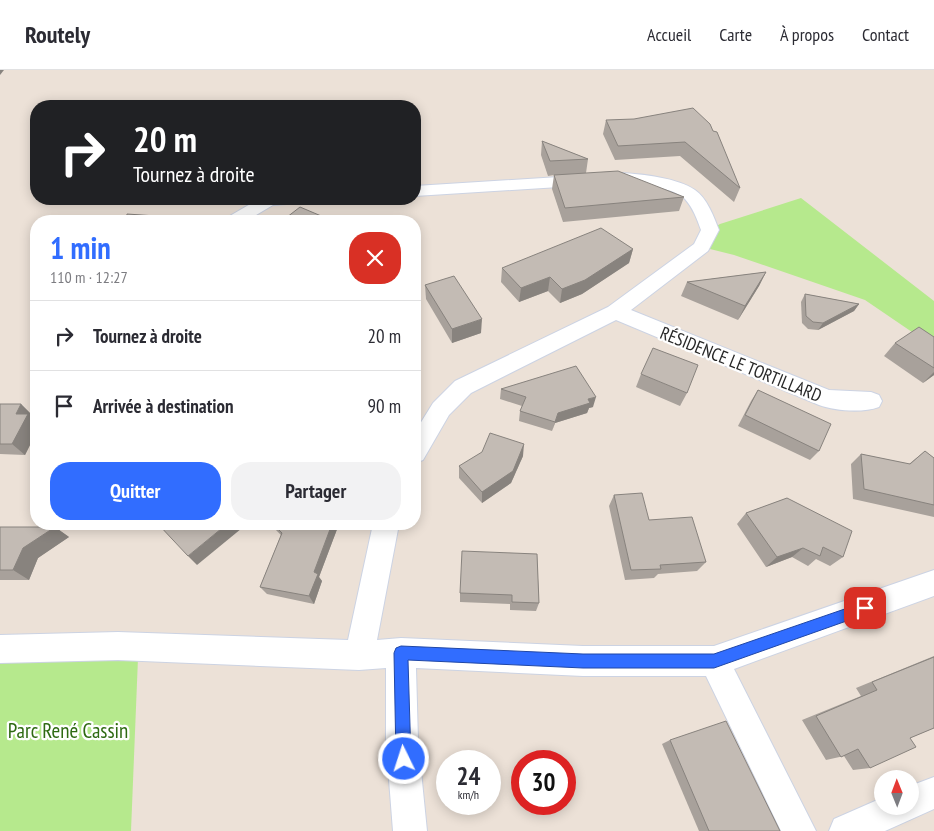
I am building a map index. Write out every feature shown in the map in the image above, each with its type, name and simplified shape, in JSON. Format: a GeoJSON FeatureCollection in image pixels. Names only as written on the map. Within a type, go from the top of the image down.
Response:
{"type":"FeatureCollection","features":[{"type":"Feature","properties":{"kind":"street"},"geometry":{"type":"LineString","coordinates":[[421,191],[622,178],[650,181],[690,194],[705,215],[710,230],[702,248],[615,312],[463,387],[441,409],[421,443]]}},
{"type":"Feature","properties":{"kind":"street"},"geometry":{"type":"LineString","coordinates":[[244,215],[261,205]]}},
{"type":"Feature","properties":{"kind":"street","name":"RÉSIDENCE LE TORTILLARD"},"geometry":{"type":"LineString","coordinates":[[615,312],[827,399],[870,401]]}},
{"type":"Feature","properties":{"kind":"street"},"geometry":{"type":"LineString","coordinates":[[359,655],[385,530]]}},
{"type":"Feature","properties":{"kind":"street"},"geometry":{"type":"LineString","coordinates":[[0,649],[118,646],[359,655],[401,653],[583,661],[714,661],[934,583]]}},
{"type":"Feature","properties":{"kind":"street"},"geometry":{"type":"LineString","coordinates":[[401,653],[402,741],[410,831]]}},
{"type":"Feature","properties":{"kind":"street"},"geometry":{"type":"LineString","coordinates":[[714,661],[799,831]]}},
{"type":"Feature","properties":{"kind":"street"},"geometry":{"type":"LineString","coordinates":[[919,799],[934,793]]}},
{"type":"Feature","properties":{"kind":"street"},"geometry":{"type":"LineString","coordinates":[[846,831],[882,815]]}},
{"type":"Feature","properties":{"kind":"green space"},"geometry":{"type":"Polygon","coordinates":[[[801,198],[934,301],[934,347],[865,300],[734,255],[702,247],[710,230],[720,224],[801,198]]]}},
{"type":"Feature","properties":{"kind":"green space","name":"Parc René Cassin"},"geometry":{"type":"Polygon","coordinates":[[[138,658],[131,831],[0,831],[0,662],[138,658]]]}},
{"type":"Feature","properties":{"kind":"building"},"geometry":{"type":"Polygon","coordinates":[[[693,108],[710,124],[713,131],[717,132],[740,188],[685,142],[618,146],[606,120],[634,119],[693,108]]]}},
{"type":"Feature","properties":{"kind":"building"},"geometry":{"type":"Polygon","coordinates":[[[542,141],[588,159],[550,161],[542,141]]]}},
{"type":"Feature","properties":{"kind":"building"},"geometry":{"type":"Polygon","coordinates":[[[618,171],[684,197],[565,208],[554,175],[618,171]]]}},
{"type":"Feature","properties":{"kind":"building"},"geometry":{"type":"Polygon","coordinates":[[[300,207],[319,215],[290,215],[300,207]]]}},
{"type":"Feature","properties":{"kind":"building"},"geometry":{"type":"Polygon","coordinates":[[[601,228],[633,249],[585,280],[562,289],[550,277],[521,288],[502,268],[601,228]]]}},
{"type":"Feature","properties":{"kind":"building"},"geometry":{"type":"Polygon","coordinates":[[[766,272],[745,306],[687,282],[766,272]]]}},
{"type":"Feature","properties":{"kind":"building"},"geometry":{"type":"Polygon","coordinates":[[[454,276],[482,319],[452,329],[425,285],[454,276]]]}},
{"type":"Feature","properties":{"kind":"building"},"geometry":{"type":"Polygon","coordinates":[[[805,294],[859,304],[823,323],[813,322],[806,316],[805,294]]]}},
{"type":"Feature","properties":{"kind":"building"},"geometry":{"type":"Polygon","coordinates":[[[919,327],[934,337],[934,368],[895,343],[919,327]]]}},
{"type":"Feature","properties":{"kind":"building"},"geometry":{"type":"Polygon","coordinates":[[[653,348],[698,365],[687,393],[641,374],[653,348]]]}},
{"type":"Feature","properties":{"kind":"building"},"geometry":{"type":"Polygon","coordinates":[[[576,366],[596,397],[588,399],[590,403],[558,413],[555,422],[520,411],[526,397],[501,389],[576,366]]]}},
{"type":"Feature","properties":{"kind":"building"},"geometry":{"type":"Polygon","coordinates":[[[758,390],[831,424],[819,451],[745,415],[758,390]]]}},
{"type":"Feature","properties":{"kind":"building"},"geometry":{"type":"Polygon","coordinates":[[[0,404],[21,404],[16,414],[28,414],[12,444],[0,444],[0,404]]]}},
{"type":"Feature","properties":{"kind":"building"},"geometry":{"type":"Polygon","coordinates":[[[490,433],[524,444],[513,471],[482,492],[459,466],[482,452],[490,433]]]}},
{"type":"Feature","properties":{"kind":"building"},"geometry":{"type":"Polygon","coordinates":[[[925,451],[934,458],[934,505],[864,489],[861,454],[910,464],[925,451]]]}},
{"type":"Feature","properties":{"kind":"building"},"geometry":{"type":"Polygon","coordinates":[[[642,493],[649,520],[692,517],[706,562],[660,565],[661,569],[631,570],[614,495],[642,493]]]}},
{"type":"Feature","properties":{"kind":"building"},"geometry":{"type":"Polygon","coordinates":[[[787,498],[852,531],[843,557],[823,547],[820,556],[803,548],[777,557],[746,513],[787,498]]]}},
{"type":"Feature","properties":{"kind":"building"},"geometry":{"type":"Polygon","coordinates":[[[0,527],[30,527],[30,530],[50,530],[23,548],[13,570],[0,570],[0,527]]]}},
{"type":"Feature","properties":{"kind":"building"},"geometry":{"type":"Polygon","coordinates":[[[164,530],[220,530],[188,556],[164,530]]]}},
{"type":"Feature","properties":{"kind":"building"},"geometry":{"type":"Polygon","coordinates":[[[279,530],[330,530],[314,572],[318,574],[309,596],[260,587],[282,533],[279,530]]]}},
{"type":"Feature","properties":{"kind":"building"},"geometry":{"type":"Polygon","coordinates":[[[462,551],[537,554],[539,603],[512,602],[512,595],[460,593],[462,551]]]}},
{"type":"Feature","properties":{"kind":"building"},"geometry":{"type":"Polygon","coordinates":[[[934,657],[934,728],[910,738],[916,747],[870,768],[858,749],[841,757],[816,716],[877,690],[872,682],[934,657]]]}},
{"type":"Feature","properties":{"kind":"building"},"geometry":{"type":"Polygon","coordinates":[[[726,721],[780,831],[709,831],[670,740],[726,721]]]}},
{"type":"Feature","properties":{"kind":"route"},"geometry":{"type":"LineString","coordinates":[[404,759],[401,653],[583,661],[714,661],[865,608]]}}]}
